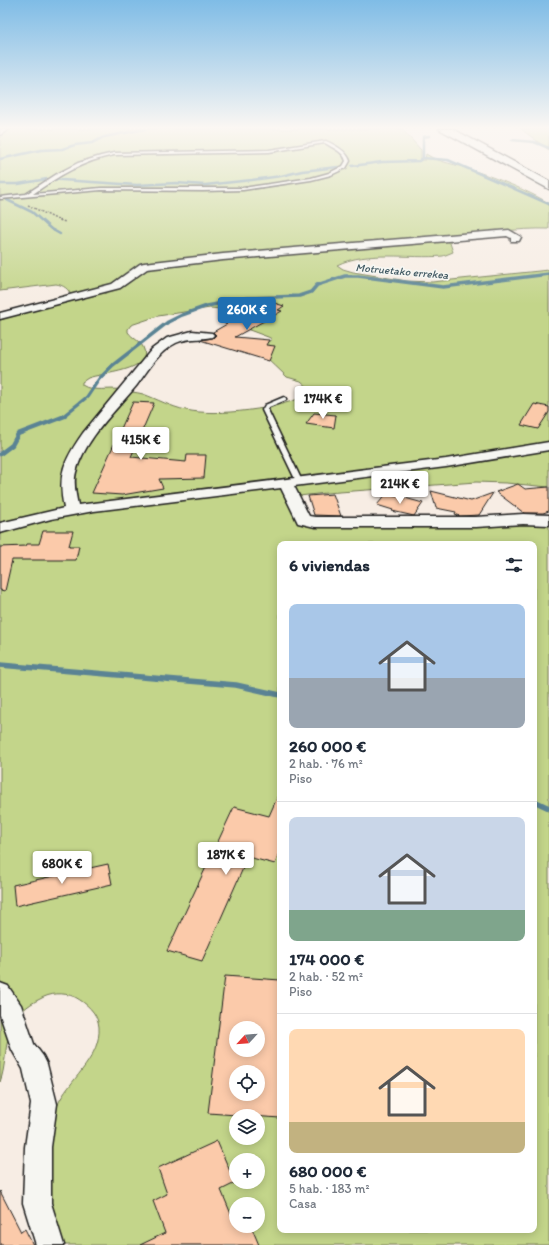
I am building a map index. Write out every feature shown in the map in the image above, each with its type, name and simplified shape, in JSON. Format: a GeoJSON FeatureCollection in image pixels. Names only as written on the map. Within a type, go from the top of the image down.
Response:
{"type":"FeatureCollection","features":[{"type":"Feature","properties":{"kind":"street"},"geometry":{"type":"LineString","coordinates":[[0,316],[116,286],[144,266],[223,257],[501,233],[509,233],[516,237],[515,238]]}},
{"type":"Feature","properties":{"kind":"street"},"geometry":{"type":"LineString","coordinates":[[72,511],[66,488],[69,472],[75,457],[85,440],[133,381],[146,362],[166,343],[179,337],[194,334],[208,335]]}},
{"type":"Feature","properties":{"kind":"street"},"geometry":{"type":"LineString","coordinates":[[0,528],[50,514],[446,463],[549,446]]}},
{"type":"Feature","properties":{"kind":"street"},"geometry":{"type":"LineString","coordinates":[[292,482],[303,520],[315,522],[476,522],[523,519],[549,520]]}},
{"type":"Feature","properties":{"kind":"street"},"geometry":{"type":"LineString","coordinates":[[0,994],[12,1013],[24,1050],[34,1064],[44,1104],[38,1147],[37,1203],[50,1245]]}},
{"type":"Feature","properties":{"kind":"lane"},"geometry":{"type":"LineString","coordinates":[[28,195],[40,187]]}},
{"type":"Feature","properties":{"kind":"lane"},"geometry":{"type":"LineString","coordinates":[[0,198],[101,189],[202,190],[243,189],[256,187]]}},
{"type":"Feature","properties":{"kind":"lane"},"geometry":{"type":"LineString","coordinates":[[284,399],[268,406],[265,410],[292,482]]}},
{"type":"Feature","properties":{"kind":"path"},"geometry":{"type":"LineString","coordinates":[[17,196],[20,201],[58,220],[66,222]]}},
{"type":"Feature","properties":{"kind":"green space"},"geometry":{"type":"Polygon","coordinates":[[[0,187],[516,187],[549,203],[549,229],[526,229],[474,235],[451,240],[450,243],[453,252],[443,256],[375,256],[349,260],[337,265],[343,269],[353,272],[407,281],[432,282],[549,270],[549,487],[476,482],[299,496],[305,517],[549,522],[549,1245],[49,1245],[51,1145],[52,1126],[56,1108],[65,1091],[91,1057],[96,1047],[99,1027],[96,1017],[91,1009],[75,997],[66,994],[48,995],[31,1004],[18,1016],[10,1030],[0,1082],[0,320],[71,297],[66,288],[56,284],[0,291],[0,187]],[[210,308],[158,316],[131,325],[128,332],[143,347],[145,355],[141,361],[124,370],[88,378],[82,382],[82,385],[91,389],[117,389],[140,393],[180,409],[214,413],[266,408],[283,404],[309,394],[310,389],[301,381],[287,377],[257,350],[272,339],[244,328],[242,311],[210,308]]]}},
{"type":"Feature","properties":{"kind":"building"},"geometry":{"type":"Polygon","coordinates":[[[264,300],[284,306],[278,310],[282,311],[235,337],[269,340],[266,345],[275,346],[269,361],[200,340],[213,338],[216,335],[213,332],[227,324],[221,322],[225,320],[223,320],[264,300]]]}},
{"type":"Feature","properties":{"kind":"building"},"geometry":{"type":"Polygon","coordinates":[[[133,402],[154,403],[131,457],[186,462],[187,455],[206,455],[204,478],[159,479],[163,488],[122,495],[92,493],[133,402]]]}},
{"type":"Feature","properties":{"kind":"building"},"geometry":{"type":"Polygon","coordinates":[[[534,404],[549,407],[549,412],[538,429],[521,425],[534,404]]]}},
{"type":"Feature","properties":{"kind":"building"},"geometry":{"type":"Polygon","coordinates":[[[314,413],[336,415],[334,428],[306,424],[314,413]]]}},
{"type":"Feature","properties":{"kind":"building"},"geometry":{"type":"Polygon","coordinates":[[[518,484],[525,489],[549,487],[549,511],[543,513],[524,513],[496,492],[518,484]]]}},
{"type":"Feature","properties":{"kind":"building"},"geometry":{"type":"Polygon","coordinates":[[[431,491],[471,501],[493,493],[479,515],[460,516],[455,514],[456,512],[436,508],[431,491]]]}},
{"type":"Feature","properties":{"kind":"building"},"geometry":{"type":"Polygon","coordinates":[[[387,493],[423,503],[414,516],[392,511],[393,510],[377,505],[387,493]]]}},
{"type":"Feature","properties":{"kind":"building"},"geometry":{"type":"Polygon","coordinates":[[[333,494],[341,516],[314,515],[308,496],[333,494]]]}},
{"type":"Feature","properties":{"kind":"building"},"geometry":{"type":"Polygon","coordinates":[[[43,531],[73,531],[69,546],[79,546],[76,560],[12,560],[5,591],[0,590],[0,547],[39,544],[43,531]]]}},
{"type":"Feature","properties":{"kind":"building"},"geometry":{"type":"Polygon","coordinates":[[[277,798],[277,859],[275,864],[248,857],[202,961],[167,951],[234,807],[269,816],[277,798]]]}},
{"type":"Feature","properties":{"kind":"building"},"geometry":{"type":"Polygon","coordinates":[[[108,864],[112,884],[15,906],[13,885],[108,864]]]}},
{"type":"Feature","properties":{"kind":"building"},"geometry":{"type":"Polygon","coordinates":[[[225,976],[277,980],[277,1118],[265,1117],[265,1109],[229,1109],[229,1114],[208,1113],[225,976]]]}},
{"type":"Feature","properties":{"kind":"building"},"geometry":{"type":"Polygon","coordinates":[[[217,1141],[229,1169],[229,1186],[221,1190],[229,1209],[229,1233],[254,1233],[259,1245],[140,1245],[165,1233],[153,1201],[167,1194],[158,1168],[217,1141]]]}},
{"type":"Feature","properties":{"kind":"building"},"geometry":{"type":"Polygon","coordinates":[[[0,1191],[21,1232],[25,1229],[33,1245],[0,1245],[0,1191]]]}},
{"type":"Feature","properties":{"kind":"waterway"},"geometry":{"type":"LineString","coordinates":[[510,187],[549,204]]}},
{"type":"Feature","properties":{"kind":"waterway"},"geometry":{"type":"LineString","coordinates":[[7,200],[32,212],[51,229],[60,234]]}},
{"type":"Feature","properties":{"kind":"waterway","name":"Motruetako errekea"},"geometry":{"type":"LineString","coordinates":[[62,417],[87,397],[99,379],[113,365],[168,322],[207,306],[248,298],[299,296],[311,292],[317,285],[345,276],[358,276],[443,287],[549,274]]}},
{"type":"Feature","properties":{"kind":"waterway","name":"Motruetako errekea"},"geometry":{"type":"LineString","coordinates":[[0,454],[12,445],[18,434],[65,416]]}},
{"type":"Feature","properties":{"kind":"waterway"},"geometry":{"type":"LineString","coordinates":[[0,665],[236,685],[277,694]]}},
{"type":"Feature","properties":{"kind":"waterway"},"geometry":{"type":"LineString","coordinates":[[537,802],[549,808]]}}]}
